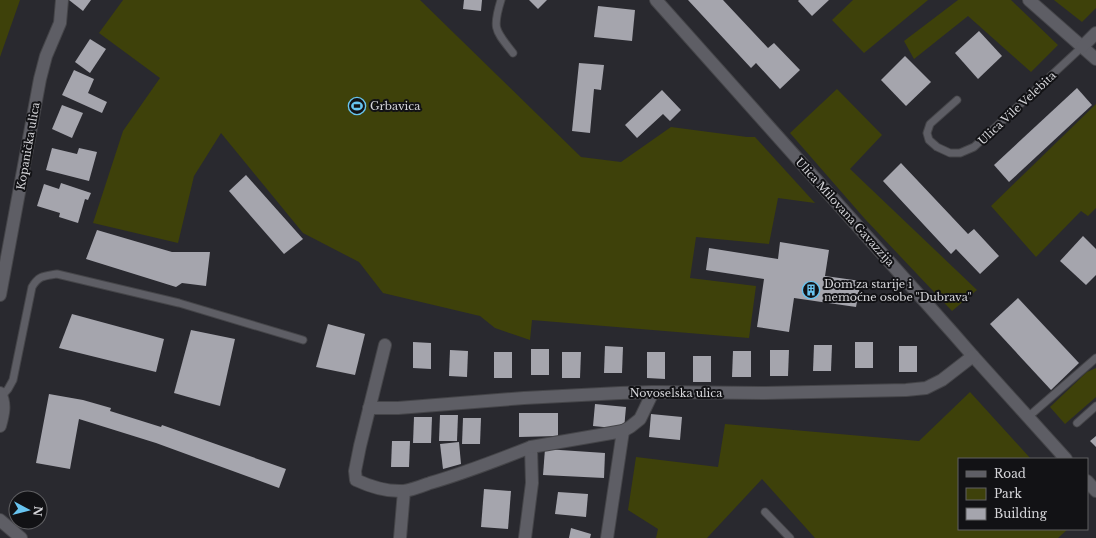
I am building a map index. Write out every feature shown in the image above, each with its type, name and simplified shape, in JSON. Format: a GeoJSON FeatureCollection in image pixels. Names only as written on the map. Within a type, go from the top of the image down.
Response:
{"type":"FeatureCollection","features":[{"type":"Feature","properties":{"kind":"street","name":"Kopanička ulica"},"geometry":{"type":"LineString","coordinates":[[0,295],[40,78],[46,56],[60,23],[62,0]]}},
{"type":"Feature","properties":{"kind":"street","name":"Ulica Milovana Gavazzija"},"geometry":{"type":"LineString","coordinates":[[656,0],[1065,458]]}},
{"type":"Feature","properties":{"kind":"street"},"geometry":{"type":"LineString","coordinates":[[1029,0],[1096,59]]}},
{"type":"Feature","properties":{"kind":"street","name":"Ulica Vile Velebita"},"geometry":{"type":"LineString","coordinates":[[1082,47],[1096,33]]}},
{"type":"Feature","properties":{"kind":"street"},"geometry":{"type":"LineString","coordinates":[[385,345],[355,471],[356,480],[370,486],[390,490],[404,491],[447,478],[482,467],[531,446],[623,431],[640,419],[653,392]]}},
{"type":"Feature","properties":{"kind":"street","name":"Novoselska ulica"},"geometry":{"type":"LineString","coordinates":[[370,408],[398,408],[524,398],[653,392],[765,393],[926,388],[942,380],[973,356]]}},
{"type":"Feature","properties":{"kind":"street"},"geometry":{"type":"LineString","coordinates":[[0,426],[4,410],[1,394]]}},
{"type":"Feature","properties":{"kind":"street"},"geometry":{"type":"LineString","coordinates":[[607,538],[623,431]]}},
{"type":"Feature","properties":{"kind":"street"},"geometry":{"type":"LineString","coordinates":[[525,538],[532,483],[531,446]]}},
{"type":"Feature","properties":{"kind":"street"},"geometry":{"type":"LineString","coordinates":[[1088,483],[1096,491]]}},
{"type":"Feature","properties":{"kind":"street"},"geometry":{"type":"LineString","coordinates":[[400,538],[404,491]]}},
{"type":"Feature","properties":{"kind":"street"},"geometry":{"type":"LineString","coordinates":[[0,520],[21,538]]}},
{"type":"Feature","properties":{"kind":"lane"},"geometry":{"type":"LineString","coordinates":[[501,0],[496,16],[496,28],[498,34],[513,53]]}},
{"type":"Feature","properties":{"kind":"lane","name":"Ulica Vile Velebita"},"geometry":{"type":"LineString","coordinates":[[957,100],[930,124],[926,133],[929,140],[936,147],[950,153],[960,153],[974,147],[1082,47]]}},
{"type":"Feature","properties":{"kind":"lane"},"geometry":{"type":"LineString","coordinates":[[1,394],[8,389],[13,380],[32,287],[36,281],[42,277],[57,274],[179,302],[303,340]]}},
{"type":"Feature","properties":{"kind":"lane"},"geometry":{"type":"LineString","coordinates":[[1028,417],[1096,358]]}},
{"type":"Feature","properties":{"kind":"lane"},"geometry":{"type":"LineString","coordinates":[[1077,423],[1096,406]]}},
{"type":"Feature","properties":{"kind":"lane"},"geometry":{"type":"LineString","coordinates":[[765,512],[790,538]]}},
{"type":"Feature","properties":{"kind":"green space"},"geometry":{"type":"Polygon","coordinates":[[[0,0],[20,0],[0,57],[0,0]]]}},
{"type":"Feature","properties":{"kind":"green space"},"geometry":{"type":"Polygon","coordinates":[[[123,0],[420,0],[581,157],[621,162],[671,127],[755,137],[815,203],[778,198],[769,244],[696,237],[690,278],[756,286],[749,338],[532,320],[530,340],[495,328],[480,316],[383,293],[359,262],[303,233],[221,133],[194,176],[178,243],[93,223],[123,131],[160,78],[99,33],[123,0]]]}},
{"type":"Feature","properties":{"kind":"green space"},"geometry":{"type":"Polygon","coordinates":[[[853,0],[928,0],[864,53],[832,20],[853,0]]]}},
{"type":"Feature","properties":{"kind":"green space"},"geometry":{"type":"Polygon","coordinates":[[[958,0],[1011,0],[1058,45],[1031,72],[968,16],[914,59],[904,41],[958,0]]]}},
{"type":"Feature","properties":{"kind":"green space"},"geometry":{"type":"Polygon","coordinates":[[[1054,0],[1096,0],[1096,8],[1082,22],[1054,0]]]}},
{"type":"Feature","properties":{"kind":"green space"},"geometry":{"type":"Polygon","coordinates":[[[837,89],[882,135],[850,169],[977,290],[952,311],[865,219],[790,133],[837,89]]]}},
{"type":"Feature","properties":{"kind":"green space"},"geometry":{"type":"Polygon","coordinates":[[[1096,104],[1096,208],[1088,216],[1081,211],[1036,257],[991,206],[1096,104]]]}},
{"type":"Feature","properties":{"kind":"green space"},"geometry":{"type":"Polygon","coordinates":[[[1096,368],[1096,397],[1065,424],[1050,407],[1087,372],[1096,368]]]}},
{"type":"Feature","properties":{"kind":"green space"},"geometry":{"type":"Polygon","coordinates":[[[970,392],[1030,458],[958,458],[958,530],[1067,530],[1058,538],[815,538],[762,479],[707,538],[656,538],[658,529],[628,510],[636,457],[718,467],[725,424],[919,441],[970,392]]]}},
{"type":"Feature","properties":{"kind":"building"},"geometry":{"type":"Polygon","coordinates":[[[69,0],[91,0],[83,11],[69,0]]]}},
{"type":"Feature","properties":{"kind":"building"},"geometry":{"type":"Polygon","coordinates":[[[464,0],[482,0],[481,11],[463,9],[464,0]]]}},
{"type":"Feature","properties":{"kind":"building"},"geometry":{"type":"Polygon","coordinates":[[[529,0],[547,0],[538,9],[529,0]]]}},
{"type":"Feature","properties":{"kind":"building"},"geometry":{"type":"Polygon","coordinates":[[[688,0],[723,0],[768,48],[774,43],[800,70],[780,89],[756,63],[751,68],[688,0]]]}},
{"type":"Feature","properties":{"kind":"building"},"geometry":{"type":"Polygon","coordinates":[[[829,0],[812,16],[798,1],[829,0]]]}},
{"type":"Feature","properties":{"kind":"building"},"geometry":{"type":"Polygon","coordinates":[[[598,6],[635,10],[632,41],[594,37],[598,6]]]}},
{"type":"Feature","properties":{"kind":"building"},"geometry":{"type":"Polygon","coordinates":[[[979,31],[1002,56],[978,79],[955,53],[979,31]]]}},
{"type":"Feature","properties":{"kind":"building"},"geometry":{"type":"Polygon","coordinates":[[[90,39],[106,49],[90,73],[75,62],[90,39]]]}},
{"type":"Feature","properties":{"kind":"building"},"geometry":{"type":"Polygon","coordinates":[[[905,56],[931,82],[906,106],[881,80],[905,56]]]}},
{"type":"Feature","properties":{"kind":"building"},"geometry":{"type":"Polygon","coordinates":[[[579,63],[604,65],[601,90],[594,89],[590,133],[572,131],[579,63]]]}},
{"type":"Feature","properties":{"kind":"building"},"geometry":{"type":"Polygon","coordinates":[[[74,70],[94,79],[88,93],[107,102],[102,113],[62,95],[74,70]]]}},
{"type":"Feature","properties":{"kind":"building"},"geometry":{"type":"Polygon","coordinates":[[[1077,88],[1092,105],[1009,182],[994,165],[1077,88]]]}},
{"type":"Feature","properties":{"kind":"building"},"geometry":{"type":"Polygon","coordinates":[[[662,90],[681,110],[670,121],[663,114],[637,138],[625,125],[662,90]]]}},
{"type":"Feature","properties":{"kind":"building"},"geometry":{"type":"Polygon","coordinates":[[[62,105],[83,113],[72,138],[52,129],[62,105]]]}},
{"type":"Feature","properties":{"kind":"building"},"geometry":{"type":"Polygon","coordinates":[[[52,148],[77,154],[79,148],[97,152],[89,181],[46,170],[52,148]]]}},
{"type":"Feature","properties":{"kind":"building"},"geometry":{"type":"Polygon","coordinates":[[[901,163],[968,234],[974,229],[999,256],[980,274],[956,249],[951,254],[883,181],[901,163]]]}},
{"type":"Feature","properties":{"kind":"building"},"geometry":{"type":"Polygon","coordinates":[[[246,175],[303,239],[284,254],[229,191],[246,175]]]}},
{"type":"Feature","properties":{"kind":"building"},"geometry":{"type":"Polygon","coordinates":[[[61,183],[91,193],[88,200],[85,199],[78,223],[59,217],[60,213],[37,206],[44,184],[59,189],[61,183]]]}},
{"type":"Feature","properties":{"kind":"building"},"geometry":{"type":"Polygon","coordinates":[[[97,230],[172,252],[210,252],[206,286],[182,283],[176,287],[86,259],[97,230]]]}},
{"type":"Feature","properties":{"kind":"building"},"geometry":{"type":"Polygon","coordinates":[[[1083,236],[1096,249],[1096,275],[1086,285],[1060,261],[1083,236]]]}},
{"type":"Feature","properties":{"kind":"building","name":"Dom za starije i nemoćne osobe \"Dubrava\""},"geometry":{"type":"Polygon","coordinates":[[[780,242],[829,250],[825,276],[861,281],[856,307],[794,298],[789,332],[757,327],[764,279],[706,270],[709,248],[778,259],[780,242]]]}},
{"type":"Feature","properties":{"kind":"building"},"geometry":{"type":"Polygon","coordinates":[[[1018,298],[1079,363],[1051,390],[990,324],[1018,298]]]}},
{"type":"Feature","properties":{"kind":"building"},"geometry":{"type":"Polygon","coordinates":[[[72,314],[164,339],[156,372],[59,348],[72,314]]]}},
{"type":"Feature","properties":{"kind":"building"},"geometry":{"type":"Polygon","coordinates":[[[328,324],[365,334],[355,375],[316,367],[328,324]]]}},
{"type":"Feature","properties":{"kind":"building"},"geometry":{"type":"Polygon","coordinates":[[[191,330],[235,339],[220,406],[174,393],[191,330]]]}},
{"type":"Feature","properties":{"kind":"building"},"geometry":{"type":"Polygon","coordinates":[[[413,342],[431,343],[431,369],[413,368],[413,342]]]}},
{"type":"Feature","properties":{"kind":"building"},"geometry":{"type":"Polygon","coordinates":[[[855,342],[873,342],[873,368],[855,368],[855,342]]]}},
{"type":"Feature","properties":{"kind":"building"},"geometry":{"type":"Polygon","coordinates":[[[814,345],[832,345],[831,371],[813,371],[814,345]]]}},
{"type":"Feature","properties":{"kind":"building"},"geometry":{"type":"Polygon","coordinates":[[[605,346],[623,347],[622,373],[604,373],[605,346]]]}},
{"type":"Feature","properties":{"kind":"building"},"geometry":{"type":"Polygon","coordinates":[[[899,346],[917,346],[917,372],[899,372],[899,346]]]}},
{"type":"Feature","properties":{"kind":"building"},"geometry":{"type":"Polygon","coordinates":[[[531,349],[549,349],[549,375],[531,375],[531,349]]]}},
{"type":"Feature","properties":{"kind":"building"},"geometry":{"type":"Polygon","coordinates":[[[450,350],[468,351],[467,377],[449,376],[450,350]]]}},
{"type":"Feature","properties":{"kind":"building"},"geometry":{"type":"Polygon","coordinates":[[[770,350],[789,350],[788,376],[770,376],[770,350]]]}},
{"type":"Feature","properties":{"kind":"building"},"geometry":{"type":"Polygon","coordinates":[[[733,351],[751,351],[751,377],[732,377],[733,351]]]}},
{"type":"Feature","properties":{"kind":"building"},"geometry":{"type":"Polygon","coordinates":[[[494,352],[512,352],[512,378],[494,378],[494,352]]]}},
{"type":"Feature","properties":{"kind":"building"},"geometry":{"type":"Polygon","coordinates":[[[562,352],[581,352],[580,378],[562,378],[562,352]]]}},
{"type":"Feature","properties":{"kind":"building"},"geometry":{"type":"Polygon","coordinates":[[[647,352],[665,352],[665,379],[647,378],[647,352]]]}},
{"type":"Feature","properties":{"kind":"building"},"geometry":{"type":"Polygon","coordinates":[[[693,356],[711,356],[711,382],[693,382],[693,356]]]}},
{"type":"Feature","properties":{"kind":"building"},"geometry":{"type":"Polygon","coordinates":[[[49,394],[83,400],[111,408],[110,411],[161,427],[162,425],[286,469],[279,488],[156,443],[79,419],[70,469],[36,463],[49,394]]]}},
{"type":"Feature","properties":{"kind":"building"},"geometry":{"type":"Polygon","coordinates":[[[595,404],[626,407],[624,429],[593,426],[595,404]]]}},
{"type":"Feature","properties":{"kind":"building"},"geometry":{"type":"Polygon","coordinates":[[[519,413],[558,413],[558,436],[519,437],[519,413]]]}},
{"type":"Feature","properties":{"kind":"building"},"geometry":{"type":"Polygon","coordinates":[[[651,414],[682,417],[680,440],[649,437],[651,414]]]}},
{"type":"Feature","properties":{"kind":"building"},"geometry":{"type":"Polygon","coordinates":[[[440,415],[458,415],[457,441],[439,441],[440,415]]]}},
{"type":"Feature","properties":{"kind":"building"},"geometry":{"type":"Polygon","coordinates":[[[414,417],[432,417],[431,443],[413,443],[414,417]]]}},
{"type":"Feature","properties":{"kind":"building"},"geometry":{"type":"Polygon","coordinates":[[[463,418],[481,418],[480,444],[462,444],[463,418]]]}},
{"type":"Feature","properties":{"kind":"building"},"geometry":{"type":"Polygon","coordinates":[[[1096,436],[1096,447],[1090,441],[1096,436]]]}},
{"type":"Feature","properties":{"kind":"building"},"geometry":{"type":"Polygon","coordinates":[[[392,441],[410,441],[409,467],[391,467],[392,441]]]}},
{"type":"Feature","properties":{"kind":"building"},"geometry":{"type":"Polygon","coordinates":[[[459,442],[461,464],[443,469],[440,444],[459,442]]]}},
{"type":"Feature","properties":{"kind":"building"},"geometry":{"type":"Polygon","coordinates":[[[545,449],[605,453],[604,478],[543,475],[545,449]]]}},
{"type":"Feature","properties":{"kind":"building"},"geometry":{"type":"Polygon","coordinates":[[[484,489],[511,491],[508,529],[481,527],[484,489]]]}},
{"type":"Feature","properties":{"kind":"building"},"geometry":{"type":"Polygon","coordinates":[[[558,492],[588,494],[586,517],[555,514],[558,492]]]}},
{"type":"Feature","properties":{"kind":"building"},"geometry":{"type":"Polygon","coordinates":[[[571,528],[591,534],[590,538],[569,538],[571,528]]]}},
{"type":"Feature","properties":{"kind":"place","name":"Grbavica"},"geometry":{"type":"Point","coordinates":[357,106]}},
{"type":"Feature","properties":{"kind":"place","name":"Dom za starije i nemoćne osobe \"Dubrava\""},"geometry":{"type":"Point","coordinates":[811,290]}}]}
